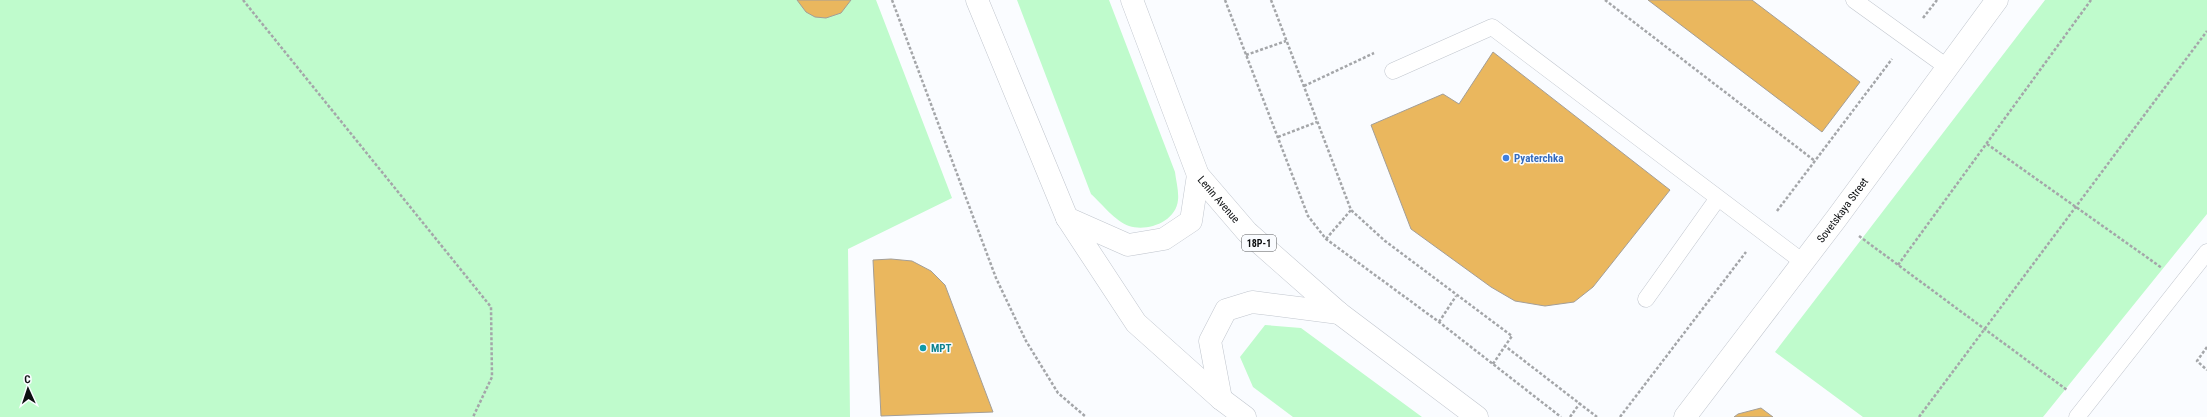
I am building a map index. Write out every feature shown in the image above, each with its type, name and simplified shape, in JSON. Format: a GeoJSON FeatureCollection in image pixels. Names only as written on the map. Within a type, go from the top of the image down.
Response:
{"type":"FeatureCollection","features":[{"type":"Feature","properties":{"kind":"main road"},"geometry":{"type":"LineString","coordinates":[[978,0],[1067,218],[1136,324],[1221,399],[1245,417]]}},
{"type":"Feature","properties":{"kind":"main road","name":"Lenin Avenue"},"geometry":{"type":"LineString","coordinates":[[1132,0],[1198,175],[1247,232],[1339,313],[1477,417]]}},
{"type":"Feature","properties":{"kind":"main road","name":"Sovetskaya Street"},"geometry":{"type":"LineString","coordinates":[[1685,417],[1836,219],[1997,0]]}},
{"type":"Feature","properties":{"kind":"main road"},"geometry":{"type":"LineString","coordinates":[[1067,218],[1128,245],[1164,239],[1190,221],[1198,175]]}},
{"type":"Feature","properties":{"kind":"main road"},"geometry":{"type":"LineString","coordinates":[[1221,399],[1210,341],[1226,310],[1252,302],[1339,313]]}},
{"type":"Feature","properties":{"kind":"lane"},"geometry":{"type":"LineString","coordinates":[[1854,0],[1948,67]]}},
{"type":"Feature","properties":{"kind":"lane"},"geometry":{"type":"LineString","coordinates":[[1393,71],[1492,27],[1803,262]]}},
{"type":"Feature","properties":{"kind":"lane"},"geometry":{"type":"LineString","coordinates":[[1646,299],[1718,198]]}},
{"type":"Feature","properties":{"kind":"lane"},"geometry":{"type":"LineString","coordinates":[[2082,411],[2207,252]]}},
{"type":"Feature","properties":{"kind":"path"},"geometry":{"type":"LineString","coordinates":[[242,0],[491,307],[492,377],[473,417]]}},
{"type":"Feature","properties":{"kind":"path"},"geometry":{"type":"LineString","coordinates":[[892,0],[996,278],[1026,341],[1058,393],[1086,417]]}},
{"type":"Feature","properties":{"kind":"path"},"geometry":{"type":"LineString","coordinates":[[1225,0],[1308,216],[1326,239],[1439,322],[1561,417]]}},
{"type":"Feature","properties":{"kind":"path"},"geometry":{"type":"LineString","coordinates":[[1270,0],[1351,210],[1385,241],[1456,296],[1512,336],[1493,364]]}},
{"type":"Feature","properties":{"kind":"path"},"geometry":{"type":"LineString","coordinates":[[1605,0],[1815,161]]}},
{"type":"Feature","properties":{"kind":"path"},"geometry":{"type":"LineString","coordinates":[[1620,417],[1937,0]]}},
{"type":"Feature","properties":{"kind":"path"},"geometry":{"type":"LineString","coordinates":[[1898,265],[2091,0]]}},
{"type":"Feature","properties":{"kind":"path"},"geometry":{"type":"LineString","coordinates":[[1919,417],[2207,31]]}},
{"type":"Feature","properties":{"kind":"path"},"geometry":{"type":"LineString","coordinates":[[1246,55],[1286,41]]}},
{"type":"Feature","properties":{"kind":"path"},"geometry":{"type":"LineString","coordinates":[[1278,136],[1318,122]]}},
{"type":"Feature","properties":{"kind":"path"},"geometry":{"type":"LineString","coordinates":[[1987,144],[2182,282]]}},
{"type":"Feature","properties":{"kind":"path"},"geometry":{"type":"LineString","coordinates":[[1326,239],[1351,210]]}},
{"type":"Feature","properties":{"kind":"path"},"geometry":{"type":"LineString","coordinates":[[1836,219],[1985,328],[2082,411]]}},
{"type":"Feature","properties":{"kind":"path"},"geometry":{"type":"LineString","coordinates":[[1439,322],[1456,296]]}},
{"type":"Feature","properties":{"kind":"path"},"geometry":{"type":"LineString","coordinates":[[1505,346],[1597,417]]}},
{"type":"Feature","properties":{"kind":"path"},"geometry":{"type":"LineString","coordinates":[[2207,347],[2196,361],[2207,370]]}},
{"type":"Feature","properties":{"kind":"path"},"geometry":{"type":"LineString","coordinates":[[1570,417],[1580,404]]}},
{"type":"Feature","properties":{"kind":"green space"},"geometry":{"type":"Polygon","coordinates":[[[0,0],[876,0],[952,198],[848,249],[850,417],[0,417],[0,0]]]}},
{"type":"Feature","properties":{"kind":"green space"},"geometry":{"type":"Polygon","coordinates":[[[1017,0],[1109,0],[1175,172],[1178,190],[1176,208],[1172,214],[1160,224],[1144,228],[1136,228],[1124,224],[1091,194],[1017,0]]]}},
{"type":"Feature","properties":{"kind":"green space"},"geometry":{"type":"Polygon","coordinates":[[[2045,0],[2207,0],[2207,214],[2043,417],[1863,417],[1775,352],[2045,0]]]}},
{"type":"Feature","properties":{"kind":"green space"},"geometry":{"type":"Polygon","coordinates":[[[1265,325],[1301,328],[1422,417],[1293,417],[1253,387],[1240,357],[1265,325]]]}},
{"type":"Feature","properties":{"kind":"building"},"geometry":{"type":"Polygon","coordinates":[[[797,0],[851,0],[841,13],[826,18],[815,17],[806,12],[797,0]]]}},
{"type":"Feature","properties":{"kind":"building"},"geometry":{"type":"Polygon","coordinates":[[[1648,0],[1752,0],[1860,82],[1822,132],[1648,0]]]}},
{"type":"Feature","properties":{"kind":"building","name":"Pyaterchka"},"geometry":{"type":"Polygon","coordinates":[[[1493,52],[1670,190],[1593,287],[1574,302],[1545,306],[1515,301],[1491,287],[1411,229],[1371,125],[1443,94],[1459,104],[1493,52]]]}},
{"type":"Feature","properties":{"kind":"building","name":"МРТ"},"geometry":{"type":"Polygon","coordinates":[[[891,259],[912,261],[931,271],[945,285],[993,412],[881,416],[873,260],[891,259]]]}},
{"type":"Feature","properties":{"kind":"building"},"geometry":{"type":"Polygon","coordinates":[[[1761,408],[1773,417],[1734,417],[1738,414],[1761,408]]]}},
{"type":"Feature","properties":{"kind":"place","name":"Pyaterchka"},"geometry":{"type":"Point","coordinates":[1506,158]}},
{"type":"Feature","properties":{"kind":"place","name":"МРТ"},"geometry":{"type":"Point","coordinates":[923,348]}}]}
